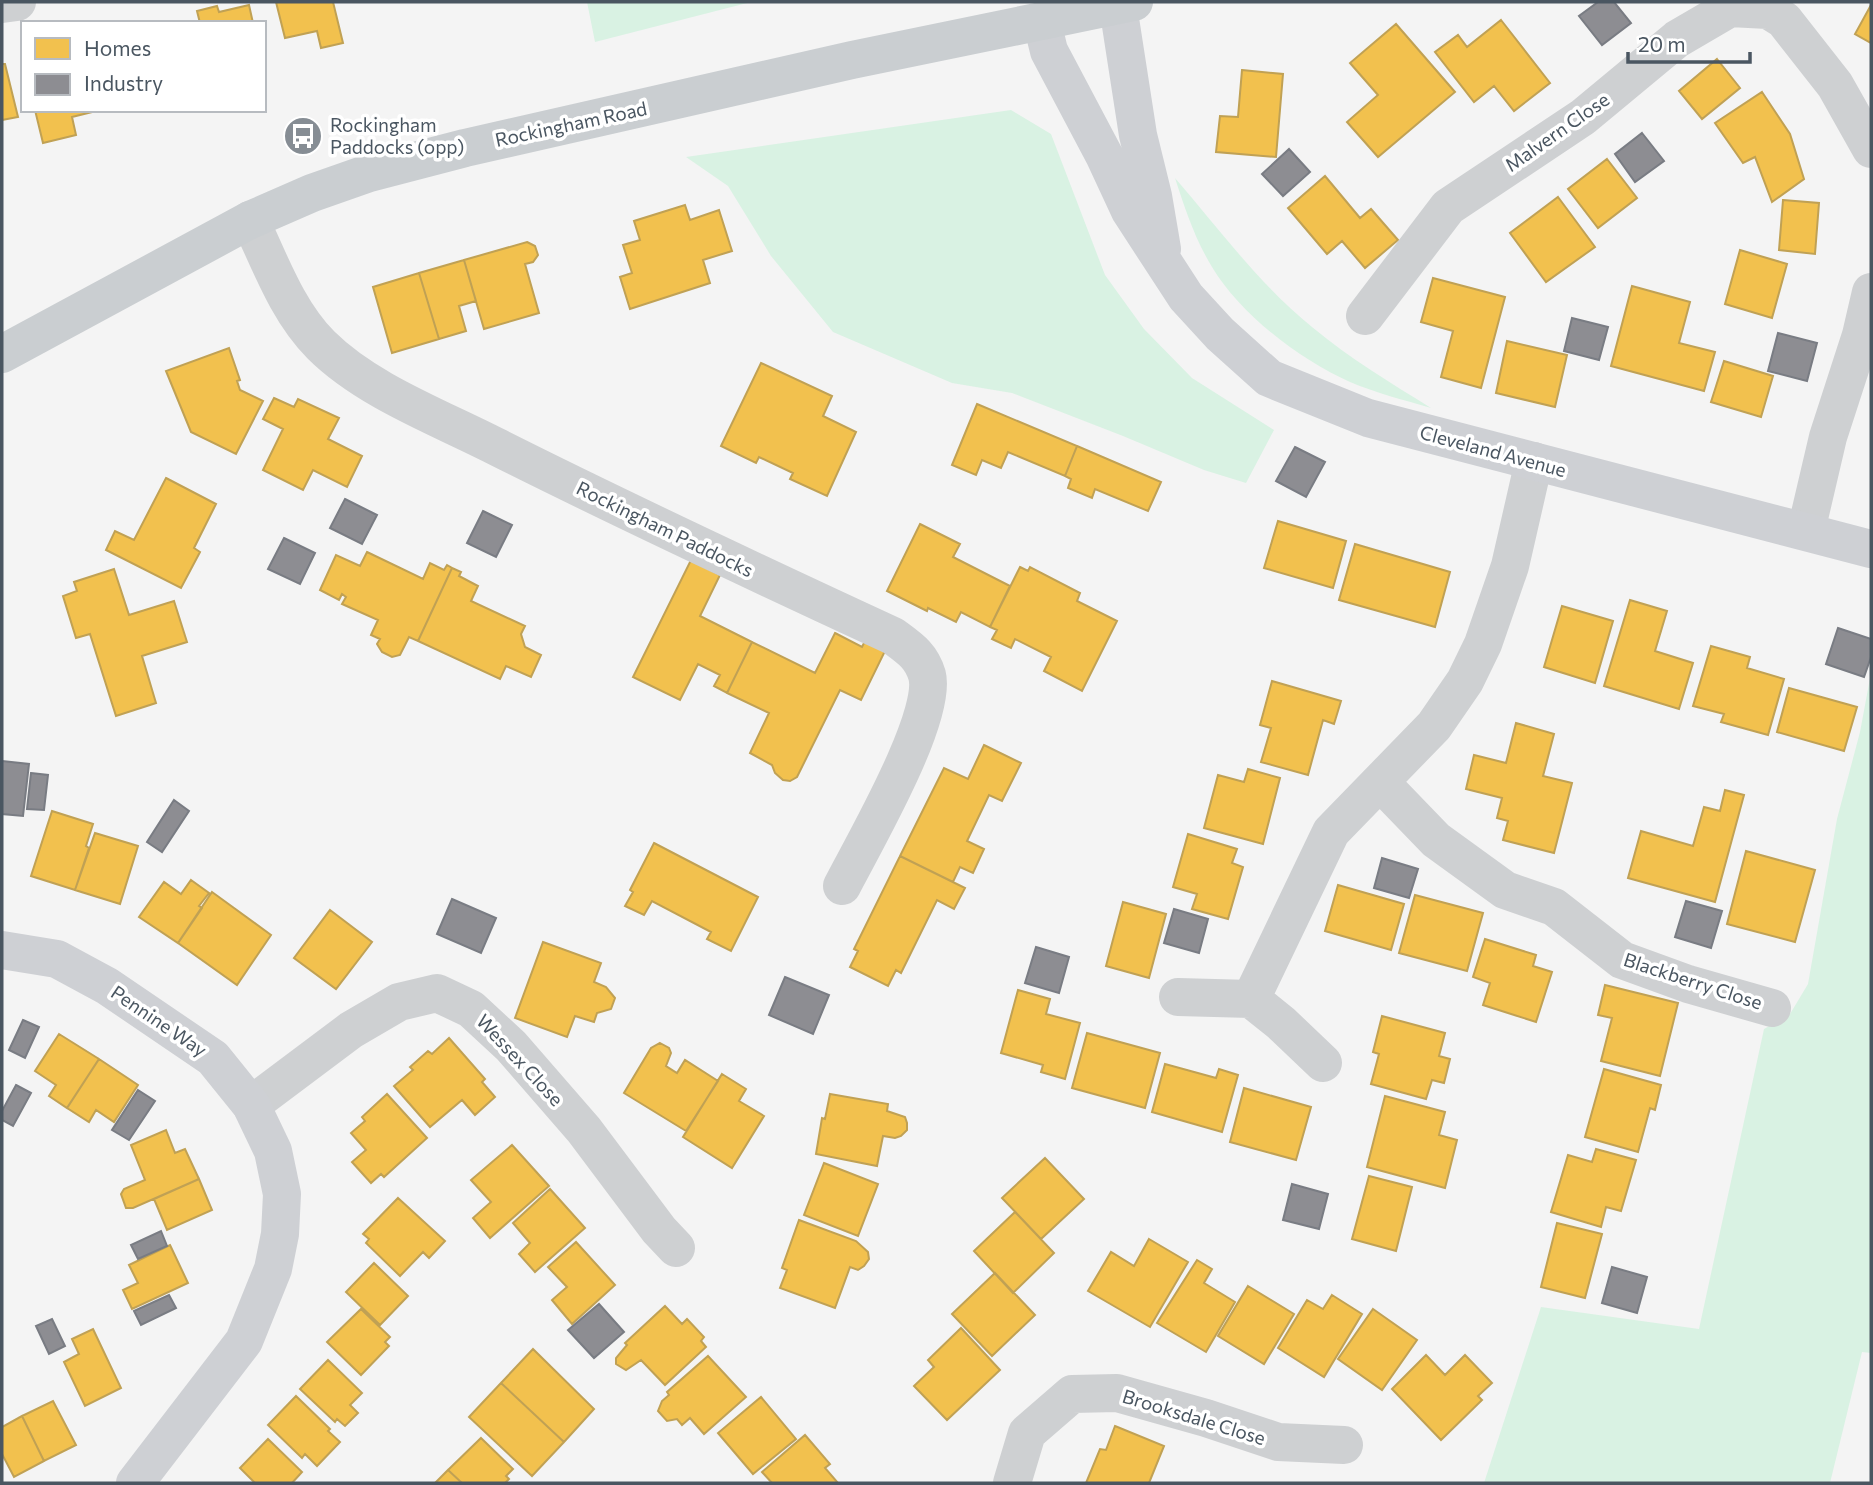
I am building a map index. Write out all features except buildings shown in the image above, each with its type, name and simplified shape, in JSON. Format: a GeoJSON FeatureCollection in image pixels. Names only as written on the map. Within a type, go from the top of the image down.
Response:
{"type":"FeatureCollection","features":[{"type":"Feature","properties":{"kind":"main road","name":"Rockingham Road"},"geometry":{"type":"LineString","coordinates":[[2,354],[250,220],[312,193],[369,173],[465,148],[852,60],[1126,4]]}},
{"type":"Feature","properties":{"kind":"street"},"geometry":{"type":"LineString","coordinates":[[2,4],[17,2]]}},
{"type":"Feature","properties":{"kind":"street","name":"Cleveland Avenue"},"geometry":{"type":"LineString","coordinates":[[1126,4],[1138,135],[1153,196],[1165,265]]}},
{"type":"Feature","properties":{"kind":"street","name":"Malvern Close"},"geometry":{"type":"LineString","coordinates":[[1365,317],[1448,207],[1583,117],[1677,39],[1730,8],[1790,11],[1871,149]]}},
{"type":"Feature","properties":{"kind":"street","name":"Cleveland Avenue"},"geometry":{"type":"LineString","coordinates":[[1042,22],[1049,51],[1104,155],[1129,211],[1186,298],[1220,334],[1269,378],[1368,418],[1871,549]]}},
{"type":"Feature","properties":{"kind":"street","name":"Rockingham Paddocks"},"geometry":{"type":"LineString","coordinates":[[250,220],[298,315],[320,344],[353,370],[393,395],[636,517],[893,636],[918,654],[928,677],[923,718],[916,739],[842,886]]}},
{"type":"Feature","properties":{"kind":"street"},"geometry":{"type":"LineString","coordinates":[[1806,531],[1828,437],[1861,335],[1871,292]]}},
{"type":"Feature","properties":{"kind":"street"},"geometry":{"type":"LineString","coordinates":[[1251,999],[1332,832],[1434,726],[1465,681],[1483,644],[1510,566],[1535,461]]}},
{"type":"Feature","properties":{"kind":"street","name":"Blackberry Close"},"geometry":{"type":"LineString","coordinates":[[1380,782],[1436,840],[1505,890],[1553,907],[1622,960],[1688,984],[1772,1007]]}},
{"type":"Feature","properties":{"kind":"street","name":"Pennine Way"},"geometry":{"type":"LineString","coordinates":[[2,950],[57,959],[107,986],[213,1058],[251,1105],[273,1151],[282,1194],[280,1234],[273,1269],[244,1341],[135,1483]]}},
{"type":"Feature","properties":{"kind":"street","name":"Wessex Close"},"geometry":{"type":"LineString","coordinates":[[251,1105],[351,1030],[399,1002],[437,993],[471,1009],[512,1046],[584,1130],[659,1230],[676,1248]]}},
{"type":"Feature","properties":{"kind":"street"},"geometry":{"type":"LineString","coordinates":[[1178,997],[1251,999],[1323,1063]]}},
{"type":"Feature","properties":{"kind":"street","name":"Brooksdale Close"},"geometry":{"type":"LineString","coordinates":[[1012,1483],[1027,1433],[1072,1394],[1117,1393],[1206,1418],[1278,1443],[1344,1445]]}},
{"type":"Feature","properties":{"kind":"green space"},"geometry":{"type":"Polygon","coordinates":[[[587,2],[751,2],[595,42],[587,2]]]}},
{"type":"Feature","properties":{"kind":"green space"},"geometry":{"type":"Polygon","coordinates":[[[1011,110],[1051,134],[1105,275],[1144,329],[1192,378],[1274,430],[1246,483],[1204,470],[1012,393],[952,383],[833,332],[771,256],[728,186],[686,157],[1011,110]]]}},
{"type":"Feature","properties":{"kind":"green space"},"geometry":{"type":"Polygon","coordinates":[[[1175,178],[1240,256],[1293,311],[1355,360],[1431,408],[1370,390],[1331,373],[1292,348],[1255,318],[1238,302],[1212,267],[1191,224],[1175,178]]]}},
{"type":"Feature","properties":{"kind":"green space"},"geometry":{"type":"Polygon","coordinates":[[[1871,673],[1871,1353],[1862,1352],[1830,1483],[1484,1483],[1541,1307],[1699,1329],[1764,1029],[1790,1014],[1808,984],[1837,819],[1860,732],[1871,673]]]}},
{"type":"Feature","properties":{"kind":"place","name":"Rockingham Paddocks (opp)"},"geometry":{"type":"Point","coordinates":[303,136]}}]}
